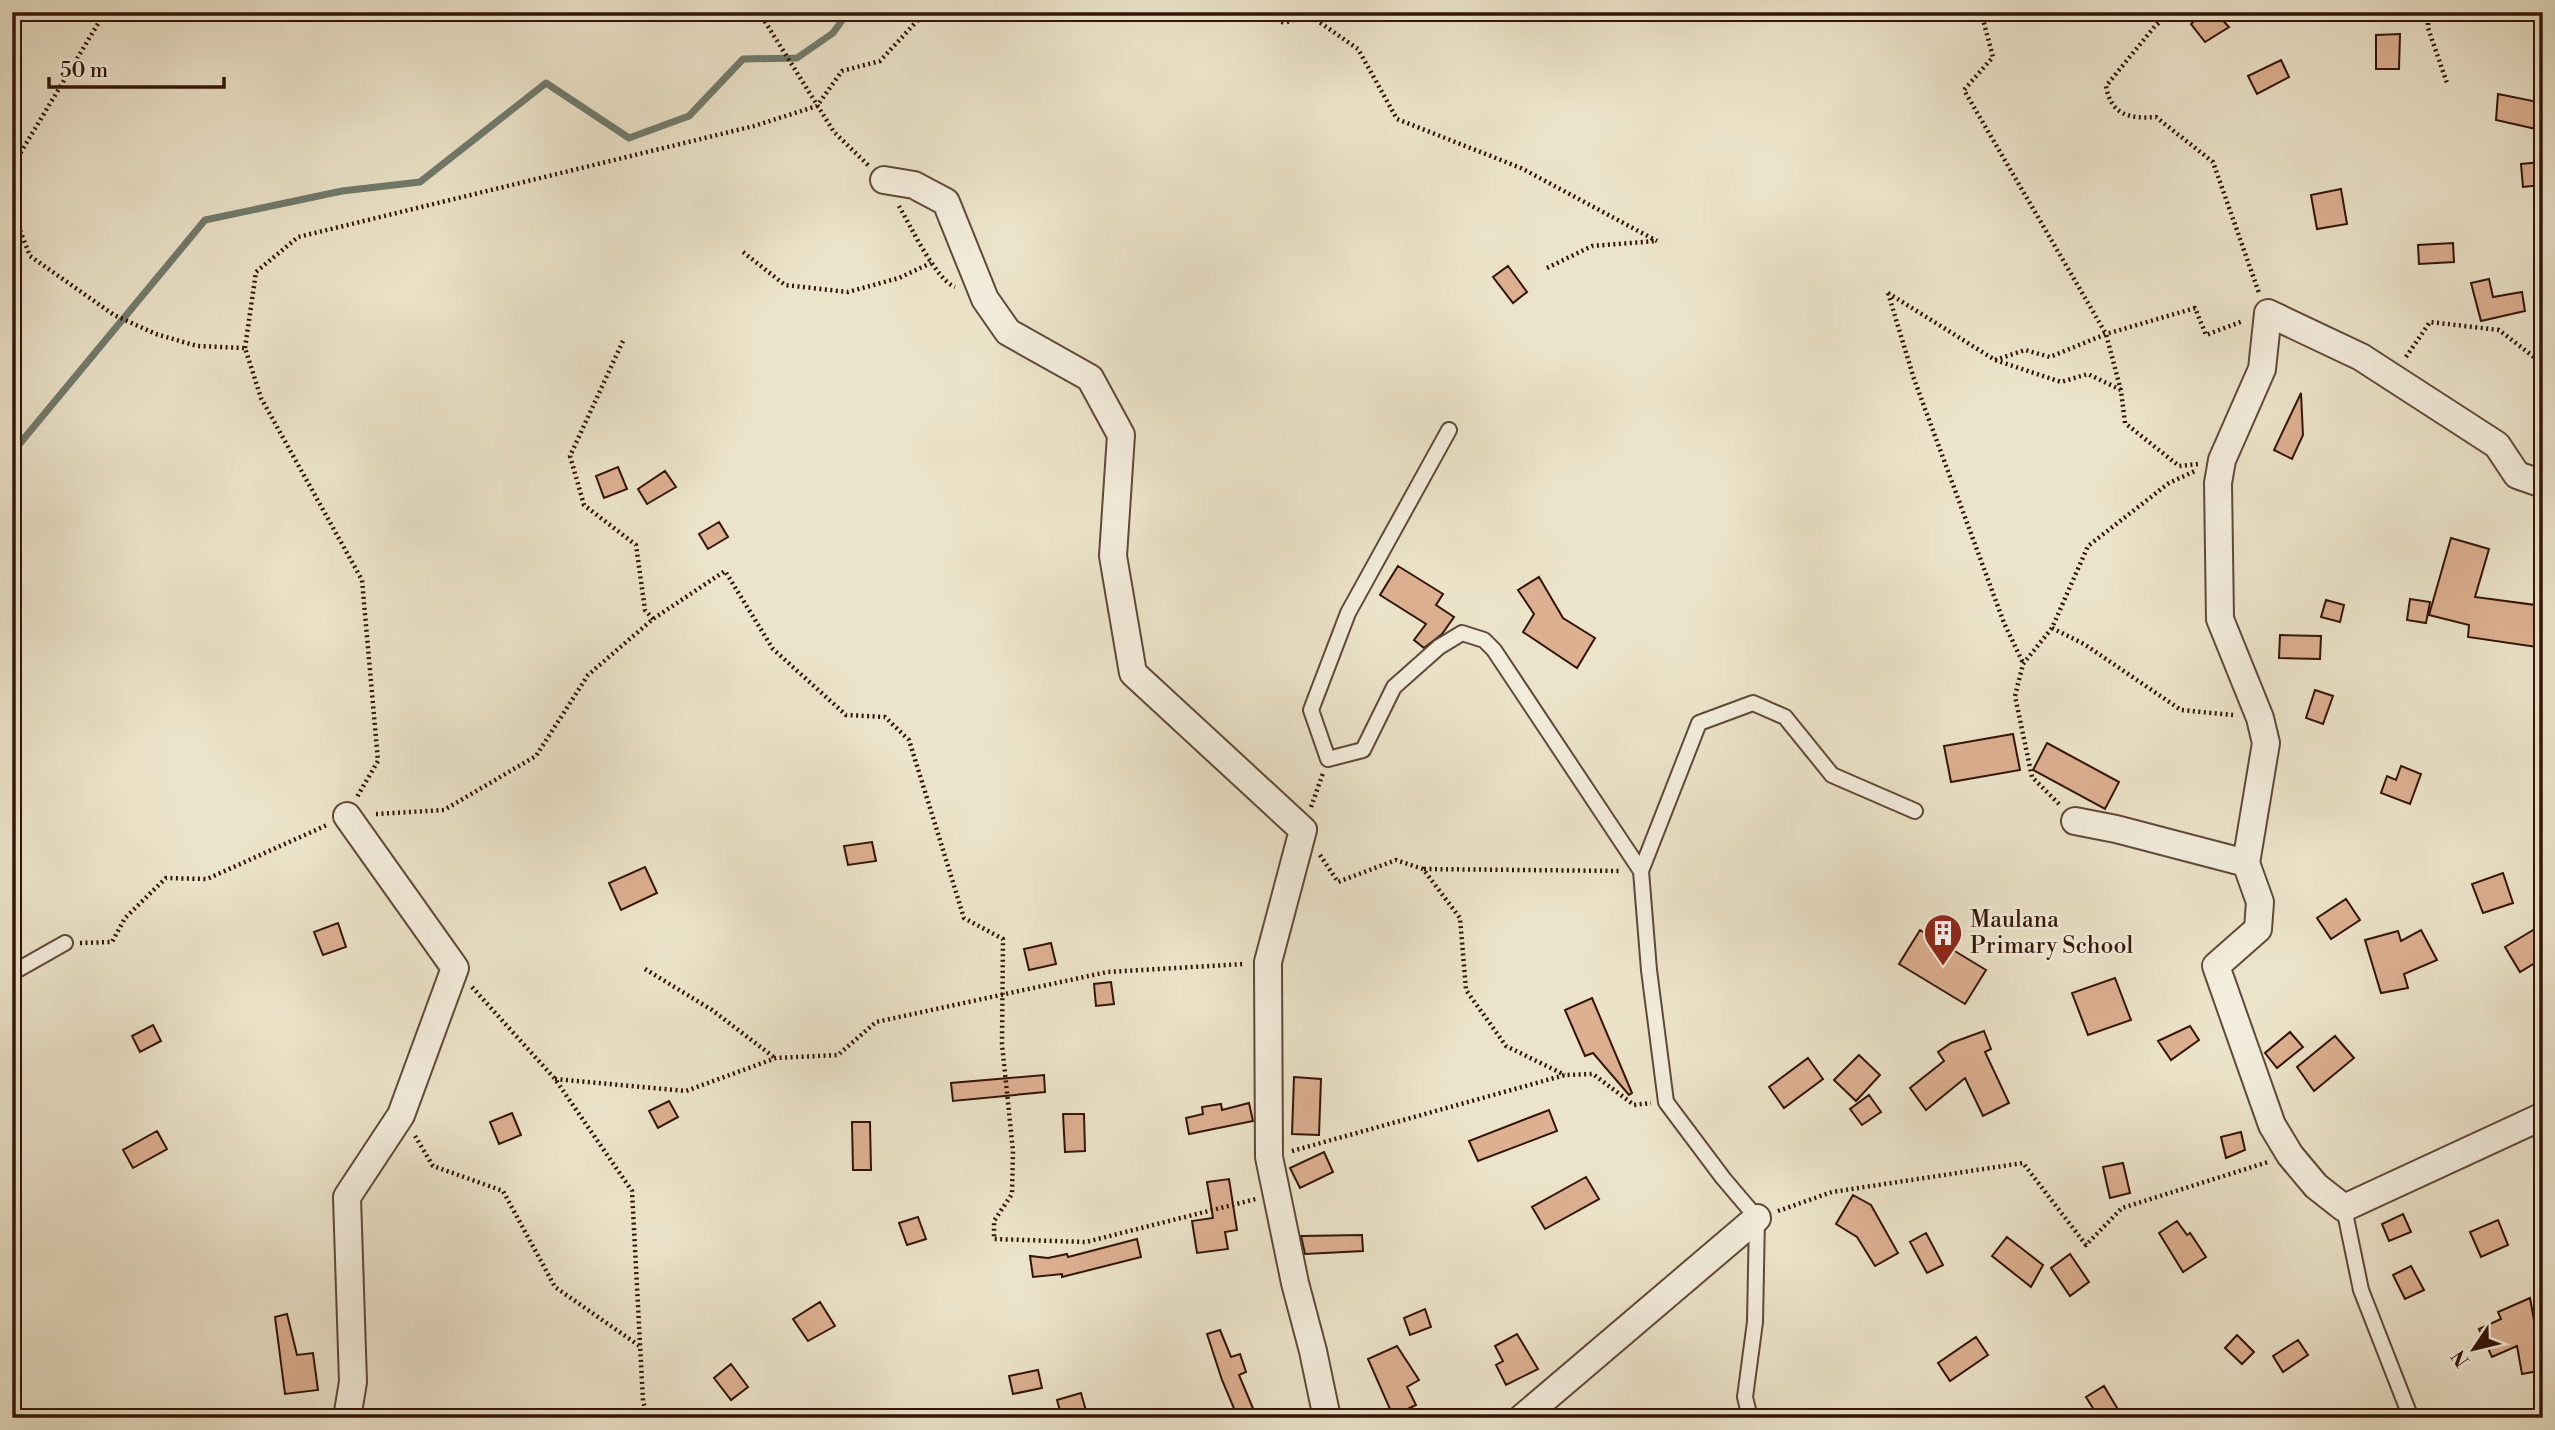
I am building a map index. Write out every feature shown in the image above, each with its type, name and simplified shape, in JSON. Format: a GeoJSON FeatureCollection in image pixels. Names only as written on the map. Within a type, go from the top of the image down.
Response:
{"type":"FeatureCollection","features":[{"type":"Feature","properties":{"kind":"street"},"geometry":{"type":"LineString","coordinates":[[884,180],[914,185],[946,202],[985,299],[1008,332],[1090,378],[1121,435],[1113,556],[1133,673],[1303,830],[1268,962],[1269,1157],[1327,1418]]}},
{"type":"Feature","properties":{"kind":"street"},"geometry":{"type":"LineString","coordinates":[[2543,484],[2517,475],[2497,445],[2361,357],[2267,313],[2262,369],[2222,460],[2218,483],[2220,619],[2260,718],[2266,743],[2246,863],[2260,902],[2258,929],[2216,966],[2272,1125],[2290,1155],[2316,1186],[2344,1209],[2543,1116]]}},
{"type":"Feature","properties":{"kind":"street"},"geometry":{"type":"LineString","coordinates":[[347,816],[455,968],[401,1115],[347,1197],[353,1382],[347,1418]]}},
{"type":"Feature","properties":{"kind":"street"},"geometry":{"type":"LineString","coordinates":[[2075,821],[2116,828],[2246,863]]}},
{"type":"Feature","properties":{"kind":"street"},"geometry":{"type":"LineString","coordinates":[[1522,1418],[1757,1218]]}},
{"type":"Feature","properties":{"kind":"lane"},"geometry":{"type":"LineString","coordinates":[[1449,430],[1348,613],[1311,710],[1328,759],[1363,750],[1394,687],[1439,647],[1462,633],[1484,640],[1502,662],[1641,871]]}},
{"type":"Feature","properties":{"kind":"lane"},"geometry":{"type":"LineString","coordinates":[[1750,1418],[1745,1397],[1755,1322],[1757,1218],[1666,1102],[1648,970],[1641,871],[1699,723],[1753,703],[1785,717],[1832,775],[1915,811]]}},
{"type":"Feature","properties":{"kind":"lane"},"geometry":{"type":"LineString","coordinates":[[12,973],[65,943]]}},
{"type":"Feature","properties":{"kind":"lane"},"geometry":{"type":"LineString","coordinates":[[2344,1209],[2361,1290],[2411,1418]]}},
{"type":"Feature","properties":{"kind":"path"},"geometry":{"type":"LineString","coordinates":[[12,167],[104,12]]}},
{"type":"Feature","properties":{"kind":"path"},"geometry":{"type":"LineString","coordinates":[[759,12],[834,132],[884,180],[931,263],[949,285],[985,299]]}},
{"type":"Feature","properties":{"kind":"path"},"geometry":{"type":"LineString","coordinates":[[347,816],[378,761],[362,580],[261,398],[244,348],[256,272],[298,237],[754,126],[817,106],[842,71],[880,61],[917,21],[936,12]]}},
{"type":"Feature","properties":{"kind":"path"},"geometry":{"type":"LineString","coordinates":[[1262,12],[1284,23],[1309,14],[1359,49],[1397,119],[1521,168],[1657,241],[1592,246],[1547,268]]}},
{"type":"Feature","properties":{"kind":"path"},"geometry":{"type":"LineString","coordinates":[[1981,12],[1993,57],[1964,90],[2106,334],[2121,391],[2125,424],[2179,466],[2222,460]]}},
{"type":"Feature","properties":{"kind":"path"},"geometry":{"type":"LineString","coordinates":[[1994,360],[2025,349],[2050,357],[2106,334],[2195,308],[2206,335],[2267,313],[2213,162],[2156,117],[2136,119],[2117,111],[2108,99],[2106,86],[2155,26],[2171,12]]}},
{"type":"Feature","properties":{"kind":"path"},"geometry":{"type":"LineString","coordinates":[[2428,12],[2428,28],[2447,83]]}},
{"type":"Feature","properties":{"kind":"path"},"geometry":{"type":"LineString","coordinates":[[12,210],[30,256],[114,315],[135,325],[198,346],[244,348]]}},
{"type":"Feature","properties":{"kind":"path"},"geometry":{"type":"LineString","coordinates":[[743,253],[785,285],[848,292],[899,278],[931,263]]}},
{"type":"Feature","properties":{"kind":"path"},"geometry":{"type":"LineString","coordinates":[[2023,664],[2004,623],[1914,379],[1888,293],[1994,360],[2061,382],[2088,374],[2121,391]]}},
{"type":"Feature","properties":{"kind":"path"},"geometry":{"type":"LineString","coordinates":[[2391,378],[2430,322],[2499,330],[2543,364]]}},
{"type":"Feature","properties":{"kind":"path"},"geometry":{"type":"LineString","coordinates":[[623,341],[570,456],[584,505],[636,545],[645,610],[653,619]]}},
{"type":"Feature","properties":{"kind":"path"},"geometry":{"type":"LineString","coordinates":[[2075,821],[2032,777],[2015,696],[2023,664],[2052,628],[2088,546],[2169,482],[2222,460]]}},
{"type":"Feature","properties":{"kind":"path"},"geometry":{"type":"LineString","coordinates":[[65,943],[111,942],[125,918],[166,878],[207,879],[347,816],[444,810],[536,756],[588,675],[653,619],[725,571],[773,649],[846,715],[885,717],[909,740],[964,918],[1003,939],[1002,1044],[1013,1151],[1012,1194],[995,1221],[994,1239],[1086,1242],[1278,1195]]}},
{"type":"Feature","properties":{"kind":"path"},"geometry":{"type":"LineString","coordinates":[[2052,628],[2084,644],[2181,710],[2260,718]]}},
{"type":"Feature","properties":{"kind":"path"},"geometry":{"type":"LineString","coordinates":[[1328,759],[1303,830],[1338,882],[1395,860],[1423,869],[1641,871]]}},
{"type":"Feature","properties":{"kind":"path"},"geometry":{"type":"LineString","coordinates":[[1423,869],[1460,918],[1466,989],[1506,1046],[1565,1075]]}},
{"type":"Feature","properties":{"kind":"path"},"geometry":{"type":"LineString","coordinates":[[555,1079],[686,1091],[776,1058],[838,1055],[876,1022],[1107,972],[1268,962]]}},
{"type":"Feature","properties":{"kind":"path"},"geometry":{"type":"LineString","coordinates":[[455,968],[555,1079],[632,1191],[643,1401],[648,1418]]}},
{"type":"Feature","properties":{"kind":"path"},"geometry":{"type":"LineString","coordinates":[[645,969],[712,1010],[776,1058]]}},
{"type":"Feature","properties":{"kind":"path"},"geometry":{"type":"LineString","coordinates":[[1269,1157],[1565,1075],[1593,1074],[1634,1105],[1666,1102]]}},
{"type":"Feature","properties":{"kind":"path"},"geometry":{"type":"LineString","coordinates":[[401,1115],[433,1166],[503,1191],[555,1287],[641,1347]]}},
{"type":"Feature","properties":{"kind":"path"},"geometry":{"type":"LineString","coordinates":[[1757,1218],[1832,1192],[2024,1163],[2086,1245],[2122,1208],[2290,1155]]}},
{"type":"Feature","properties":{"kind":"building"},"geometry":{"type":"Polygon","coordinates":[[[2203,12],[2215,12],[2229,27],[2205,42],[2191,24],[2203,12]]]}},
{"type":"Feature","properties":{"kind":"building"},"geometry":{"type":"Polygon","coordinates":[[[2400,34],[2399,69],[2376,69],[2376,35],[2400,34]]]}},
{"type":"Feature","properties":{"kind":"building"},"geometry":{"type":"Polygon","coordinates":[[[2281,60],[2289,77],[2257,94],[2248,76],[2281,60]]]}},
{"type":"Feature","properties":{"kind":"building"},"geometry":{"type":"Polygon","coordinates":[[[2498,94],[2538,102],[2536,129],[2496,120],[2498,94]]]}},
{"type":"Feature","properties":{"kind":"building"},"geometry":{"type":"Polygon","coordinates":[[[2543,162],[2543,185],[2523,187],[2521,164],[2543,162]]]}},
{"type":"Feature","properties":{"kind":"building"},"geometry":{"type":"Polygon","coordinates":[[[2341,189],[2347,224],[2317,229],[2311,195],[2341,189]]]}},
{"type":"Feature","properties":{"kind":"building"},"geometry":{"type":"Polygon","coordinates":[[[2453,243],[2454,262],[2419,264],[2418,245],[2453,243]]]}},
{"type":"Feature","properties":{"kind":"building"},"geometry":{"type":"Polygon","coordinates":[[[1508,266],[1527,292],[1513,303],[1493,277],[1508,266]]]}},
{"type":"Feature","properties":{"kind":"building"},"geometry":{"type":"Polygon","coordinates":[[[2489,279],[2493,297],[2522,292],[2525,311],[2481,321],[2471,283],[2489,279]]]}},
{"type":"Feature","properties":{"kind":"building"},"geometry":{"type":"Polygon","coordinates":[[[2301,393],[2303,435],[2292,459],[2274,450],[2301,393]]]}},
{"type":"Feature","properties":{"kind":"building"},"geometry":{"type":"Polygon","coordinates":[[[618,467],[627,489],[604,498],[596,476],[618,467]]]}},
{"type":"Feature","properties":{"kind":"building"},"geometry":{"type":"Polygon","coordinates":[[[665,471],[676,487],[647,504],[638,489],[665,471]]]}},
{"type":"Feature","properties":{"kind":"building"},"geometry":{"type":"Polygon","coordinates":[[[719,522],[728,537],[708,549],[699,534],[719,522]]]}},
{"type":"Feature","properties":{"kind":"building"},"geometry":{"type":"Polygon","coordinates":[[[2451,538],[2489,549],[2475,597],[2543,606],[2543,648],[2468,637],[2469,625],[2429,615],[2451,538]]]}},
{"type":"Feature","properties":{"kind":"building"},"geometry":{"type":"Polygon","coordinates":[[[1398,566],[1443,594],[1436,605],[1454,617],[1442,634],[1424,648],[1414,640],[1426,624],[1380,595],[1398,566]]]}},
{"type":"Feature","properties":{"kind":"building"},"geometry":{"type":"Polygon","coordinates":[[[1539,577],[1563,618],[1595,638],[1577,668],[1523,632],[1534,614],[1518,590],[1539,577]]]}},
{"type":"Feature","properties":{"kind":"building"},"geometry":{"type":"Polygon","coordinates":[[[2410,599],[2430,602],[2426,623],[2407,620],[2410,599]]]}},
{"type":"Feature","properties":{"kind":"building"},"geometry":{"type":"Polygon","coordinates":[[[2326,600],[2344,605],[2340,622],[2321,617],[2326,600]]]}},
{"type":"Feature","properties":{"kind":"building"},"geometry":{"type":"Polygon","coordinates":[[[2280,635],[2321,636],[2320,659],[2279,658],[2280,635]]]}},
{"type":"Feature","properties":{"kind":"building"},"geometry":{"type":"Polygon","coordinates":[[[2315,690],[2333,696],[2323,724],[2306,718],[2315,690]]]}},
{"type":"Feature","properties":{"kind":"building"},"geometry":{"type":"Polygon","coordinates":[[[2013,734],[2020,770],[1951,782],[1944,746],[2013,734]]]}},
{"type":"Feature","properties":{"kind":"building"},"geometry":{"type":"Polygon","coordinates":[[[2047,743],[2119,782],[2105,809],[2033,770],[2047,743]]]}},
{"type":"Feature","properties":{"kind":"building"},"geometry":{"type":"Polygon","coordinates":[[[2401,766],[2421,774],[2410,804],[2381,793],[2387,776],[2396,780],[2401,766]]]}},
{"type":"Feature","properties":{"kind":"building"},"geometry":{"type":"Polygon","coordinates":[[[872,842],[876,861],[848,865],[844,846],[872,842]]]}},
{"type":"Feature","properties":{"kind":"building"},"geometry":{"type":"Polygon","coordinates":[[[645,867],[657,893],[621,910],[609,883],[645,867]]]}},
{"type":"Feature","properties":{"kind":"building"},"geometry":{"type":"Polygon","coordinates":[[[2503,873],[2513,903],[2483,913],[2472,884],[2503,873]]]}},
{"type":"Feature","properties":{"kind":"building"},"geometry":{"type":"Polygon","coordinates":[[[2346,899],[2360,920],[2331,939],[2317,918],[2346,899]]]}},
{"type":"Feature","properties":{"kind":"building"},"geometry":{"type":"Polygon","coordinates":[[[338,923],[346,947],[323,955],[314,932],[338,923]]]}},
{"type":"Feature","properties":{"kind":"building"},"geometry":{"type":"Polygon","coordinates":[[[2543,924],[2543,958],[2520,972],[2505,947],[2543,924]]]}},
{"type":"Feature","properties":{"kind":"building","name":"Maulana Primary School"},"geometry":{"type":"Polygon","coordinates":[[[1920,930],[1986,970],[1965,1004],[1899,964],[1920,930]]]}},
{"type":"Feature","properties":{"kind":"building"},"geometry":{"type":"Polygon","coordinates":[[[2421,930],[2437,960],[2404,974],[2408,988],[2381,993],[2365,940],[2398,931],[2401,941],[2421,930]]]}},
{"type":"Feature","properties":{"kind":"building"},"geometry":{"type":"Polygon","coordinates":[[[1051,943],[1056,964],[1029,970],[1024,949],[1051,943]]]}},
{"type":"Feature","properties":{"kind":"building"},"geometry":{"type":"Polygon","coordinates":[[[2115,978],[2131,1020],[2088,1035],[2072,993],[2115,978]]]}},
{"type":"Feature","properties":{"kind":"building"},"geometry":{"type":"Polygon","coordinates":[[[1111,982],[1114,1004],[1096,1006],[1094,984],[1111,982]]]}},
{"type":"Feature","properties":{"kind":"building"},"geometry":{"type":"Polygon","coordinates":[[[1592,998],[1632,1093],[1629,1095],[1593,1053],[1585,1056],[1565,1010],[1592,998]]]}},
{"type":"Feature","properties":{"kind":"building"},"geometry":{"type":"Polygon","coordinates":[[[153,1025],[161,1041],[140,1052],[132,1036],[153,1025]]]}},
{"type":"Feature","properties":{"kind":"building"},"geometry":{"type":"Polygon","coordinates":[[[2190,1026],[2199,1040],[2171,1060],[2158,1041],[2190,1026]]]}},
{"type":"Feature","properties":{"kind":"building"},"geometry":{"type":"Polygon","coordinates":[[[1984,1031],[1991,1049],[1985,1052],[2009,1103],[1983,1116],[1965,1078],[1926,1110],[1910,1088],[1944,1061],[1938,1052],[1951,1043],[1984,1031]]]}},
{"type":"Feature","properties":{"kind":"building"},"geometry":{"type":"Polygon","coordinates":[[[2290,1032],[2303,1047],[2277,1068],[2265,1053],[2290,1032]]]}},
{"type":"Feature","properties":{"kind":"building"},"geometry":{"type":"Polygon","coordinates":[[[2335,1036],[2354,1058],[2314,1091],[2297,1067],[2335,1036]]]}},
{"type":"Feature","properties":{"kind":"building"},"geometry":{"type":"Polygon","coordinates":[[[1859,1055],[1880,1075],[1856,1101],[1834,1080],[1859,1055]]]}},
{"type":"Feature","properties":{"kind":"building"},"geometry":{"type":"Polygon","coordinates":[[[1808,1058],[1823,1079],[1784,1108],[1769,1087],[1808,1058]]]}},
{"type":"Feature","properties":{"kind":"building"},"geometry":{"type":"Polygon","coordinates":[[[1044,1075],[1045,1092],[953,1101],[951,1083],[1044,1075]]]}},
{"type":"Feature","properties":{"kind":"building"},"geometry":{"type":"Polygon","coordinates":[[[1294,1077],[1321,1079],[1319,1135],[1292,1134],[1294,1077]]]}},
{"type":"Feature","properties":{"kind":"building"},"geometry":{"type":"Polygon","coordinates":[[[1869,1095],[1881,1112],[1862,1125],[1850,1109],[1869,1095]]]}},
{"type":"Feature","properties":{"kind":"building"},"geometry":{"type":"Polygon","coordinates":[[[669,1101],[678,1117],[658,1128],[649,1111],[669,1101]]]}},
{"type":"Feature","properties":{"kind":"building"},"geometry":{"type":"Polygon","coordinates":[[[1249,1103],[1253,1121],[1189,1134],[1186,1118],[1203,1114],[1202,1107],[1221,1104],[1222,1110],[1249,1103]]]}},
{"type":"Feature","properties":{"kind":"building"},"geometry":{"type":"Polygon","coordinates":[[[1549,1110],[1557,1131],[1478,1161],[1469,1141],[1549,1110]]]}},
{"type":"Feature","properties":{"kind":"building"},"geometry":{"type":"Polygon","coordinates":[[[512,1113],[521,1135],[499,1144],[490,1122],[512,1113]]]}},
{"type":"Feature","properties":{"kind":"building"},"geometry":{"type":"Polygon","coordinates":[[[1063,1114],[1084,1114],[1085,1151],[1065,1152],[1063,1114]]]}},
{"type":"Feature","properties":{"kind":"building"},"geometry":{"type":"Polygon","coordinates":[[[852,1122],[870,1122],[871,1170],[853,1170],[852,1122]]]}},
{"type":"Feature","properties":{"kind":"building"},"geometry":{"type":"Polygon","coordinates":[[[157,1131],[167,1149],[133,1168],[123,1150],[157,1131]]]}},
{"type":"Feature","properties":{"kind":"building"},"geometry":{"type":"Polygon","coordinates":[[[2241,1132],[2245,1150],[2226,1158],[2221,1137],[2241,1132]]]}},
{"type":"Feature","properties":{"kind":"building"},"geometry":{"type":"Polygon","coordinates":[[[1324,1152],[1333,1172],[1300,1188],[1290,1168],[1324,1152]]]}},
{"type":"Feature","properties":{"kind":"building"},"geometry":{"type":"Polygon","coordinates":[[[2123,1163],[2130,1193],[2110,1198],[2103,1167],[2123,1163]]]}},
{"type":"Feature","properties":{"kind":"building"},"geometry":{"type":"Polygon","coordinates":[[[1586,1177],[1599,1199],[1545,1229],[1532,1207],[1586,1177]]]}},
{"type":"Feature","properties":{"kind":"building"},"geometry":{"type":"Polygon","coordinates":[[[1229,1179],[1237,1230],[1225,1232],[1228,1249],[1197,1253],[1192,1221],[1213,1218],[1207,1182],[1229,1179]]]}},
{"type":"Feature","properties":{"kind":"building"},"geometry":{"type":"Polygon","coordinates":[[[1853,1195],[1871,1205],[1898,1253],[1875,1266],[1857,1237],[1836,1224],[1853,1195]]]}},
{"type":"Feature","properties":{"kind":"building"},"geometry":{"type":"Polygon","coordinates":[[[2403,1214],[2411,1232],[2389,1241],[2382,1224],[2403,1214]]]}},
{"type":"Feature","properties":{"kind":"building"},"geometry":{"type":"Polygon","coordinates":[[[918,1217],[926,1239],[907,1245],[899,1223],[918,1217]]]}},
{"type":"Feature","properties":{"kind":"building"},"geometry":{"type":"Polygon","coordinates":[[[2498,1220],[2508,1245],[2481,1257],[2470,1232],[2498,1220]]]}},
{"type":"Feature","properties":{"kind":"building"},"geometry":{"type":"Polygon","coordinates":[[[2177,1221],[2187,1235],[2190,1233],[2206,1257],[2183,1272],[2159,1233],[2177,1221]]]}},
{"type":"Feature","properties":{"kind":"building"},"geometry":{"type":"Polygon","coordinates":[[[1926,1233],[1943,1265],[1927,1273],[1910,1242],[1926,1233]]]}},
{"type":"Feature","properties":{"kind":"building"},"geometry":{"type":"Polygon","coordinates":[[[1362,1235],[1363,1251],[1305,1254],[1301,1236],[1362,1235]]]}},
{"type":"Feature","properties":{"kind":"building"},"geometry":{"type":"Polygon","coordinates":[[[2007,1237],[2043,1265],[2031,1287],[1992,1256],[2007,1237]]]}},
{"type":"Feature","properties":{"kind":"building"},"geometry":{"type":"Polygon","coordinates":[[[1137,1239],[1141,1257],[1062,1277],[1062,1274],[1033,1277],[1030,1256],[1048,1258],[1067,1254],[1068,1257],[1137,1239]]]}},
{"type":"Feature","properties":{"kind":"building"},"geometry":{"type":"Polygon","coordinates":[[[2070,1254],[2089,1282],[2070,1296],[2051,1268],[2070,1254]]]}},
{"type":"Feature","properties":{"kind":"building"},"geometry":{"type":"Polygon","coordinates":[[[2411,1266],[2424,1290],[2405,1299],[2393,1275],[2411,1266]]]}},
{"type":"Feature","properties":{"kind":"building"},"geometry":{"type":"Polygon","coordinates":[[[2530,1298],[2543,1370],[2522,1374],[2517,1346],[2492,1357],[2479,1329],[2501,1319],[2498,1312],[2530,1298]]]}},
{"type":"Feature","properties":{"kind":"building"},"geometry":{"type":"Polygon","coordinates":[[[820,1302],[835,1326],[808,1341],[793,1319],[820,1302]]]}},
{"type":"Feature","properties":{"kind":"building"},"geometry":{"type":"Polygon","coordinates":[[[1425,1309],[1431,1327],[1410,1335],[1404,1318],[1425,1309]]]}},
{"type":"Feature","properties":{"kind":"building"},"geometry":{"type":"Polygon","coordinates":[[[287,1314],[297,1355],[313,1353],[318,1390],[285,1394],[275,1317],[287,1314]]]}},
{"type":"Feature","properties":{"kind":"building"},"geometry":{"type":"Polygon","coordinates":[[[1220,1330],[1231,1357],[1240,1354],[1246,1372],[1239,1375],[1257,1418],[1238,1418],[1222,1380],[1207,1334],[1220,1330]]]}},
{"type":"Feature","properties":{"kind":"building"},"geometry":{"type":"Polygon","coordinates":[[[1517,1334],[1538,1369],[1506,1385],[1496,1365],[1503,1361],[1495,1346],[1517,1334]]]}},
{"type":"Feature","properties":{"kind":"building"},"geometry":{"type":"Polygon","coordinates":[[[2237,1335],[2254,1352],[2242,1364],[2225,1348],[2237,1335]]]}},
{"type":"Feature","properties":{"kind":"building"},"geometry":{"type":"Polygon","coordinates":[[[1976,1337],[1988,1355],[1950,1381],[1938,1363],[1976,1337]]]}},
{"type":"Feature","properties":{"kind":"building"},"geometry":{"type":"Polygon","coordinates":[[[2298,1340],[2308,1355],[2283,1372],[2273,1356],[2298,1340]]]}},
{"type":"Feature","properties":{"kind":"building"},"geometry":{"type":"Polygon","coordinates":[[[1397,1346],[1419,1380],[1407,1387],[1416,1405],[1393,1416],[1368,1359],[1397,1346]]]}},
{"type":"Feature","properties":{"kind":"building"},"geometry":{"type":"Polygon","coordinates":[[[731,1364],[748,1387],[731,1400],[714,1378],[731,1364]]]}},
{"type":"Feature","properties":{"kind":"building"},"geometry":{"type":"Polygon","coordinates":[[[1038,1370],[1042,1388],[1013,1394],[1009,1376],[1038,1370]]]}},
{"type":"Feature","properties":{"kind":"building"},"geometry":{"type":"Polygon","coordinates":[[[2104,1386],[2123,1418],[2099,1418],[2086,1397],[2104,1386]]]}},
{"type":"Feature","properties":{"kind":"building"},"geometry":{"type":"Polygon","coordinates":[[[1081,1393],[1088,1418],[1062,1418],[1057,1400],[1081,1393]]]}},
{"type":"Feature","properties":{"kind":"waterway"},"geometry":{"type":"LineString","coordinates":[[12,453],[205,220],[342,191],[420,182],[546,83],[629,138],[689,116],[743,59],[797,58],[833,33],[848,12]]}},
{"type":"Feature","properties":{"kind":"place","name":"Maulana Primary School"},"geometry":{"type":"Point","coordinates":[1943,967]}}]}
